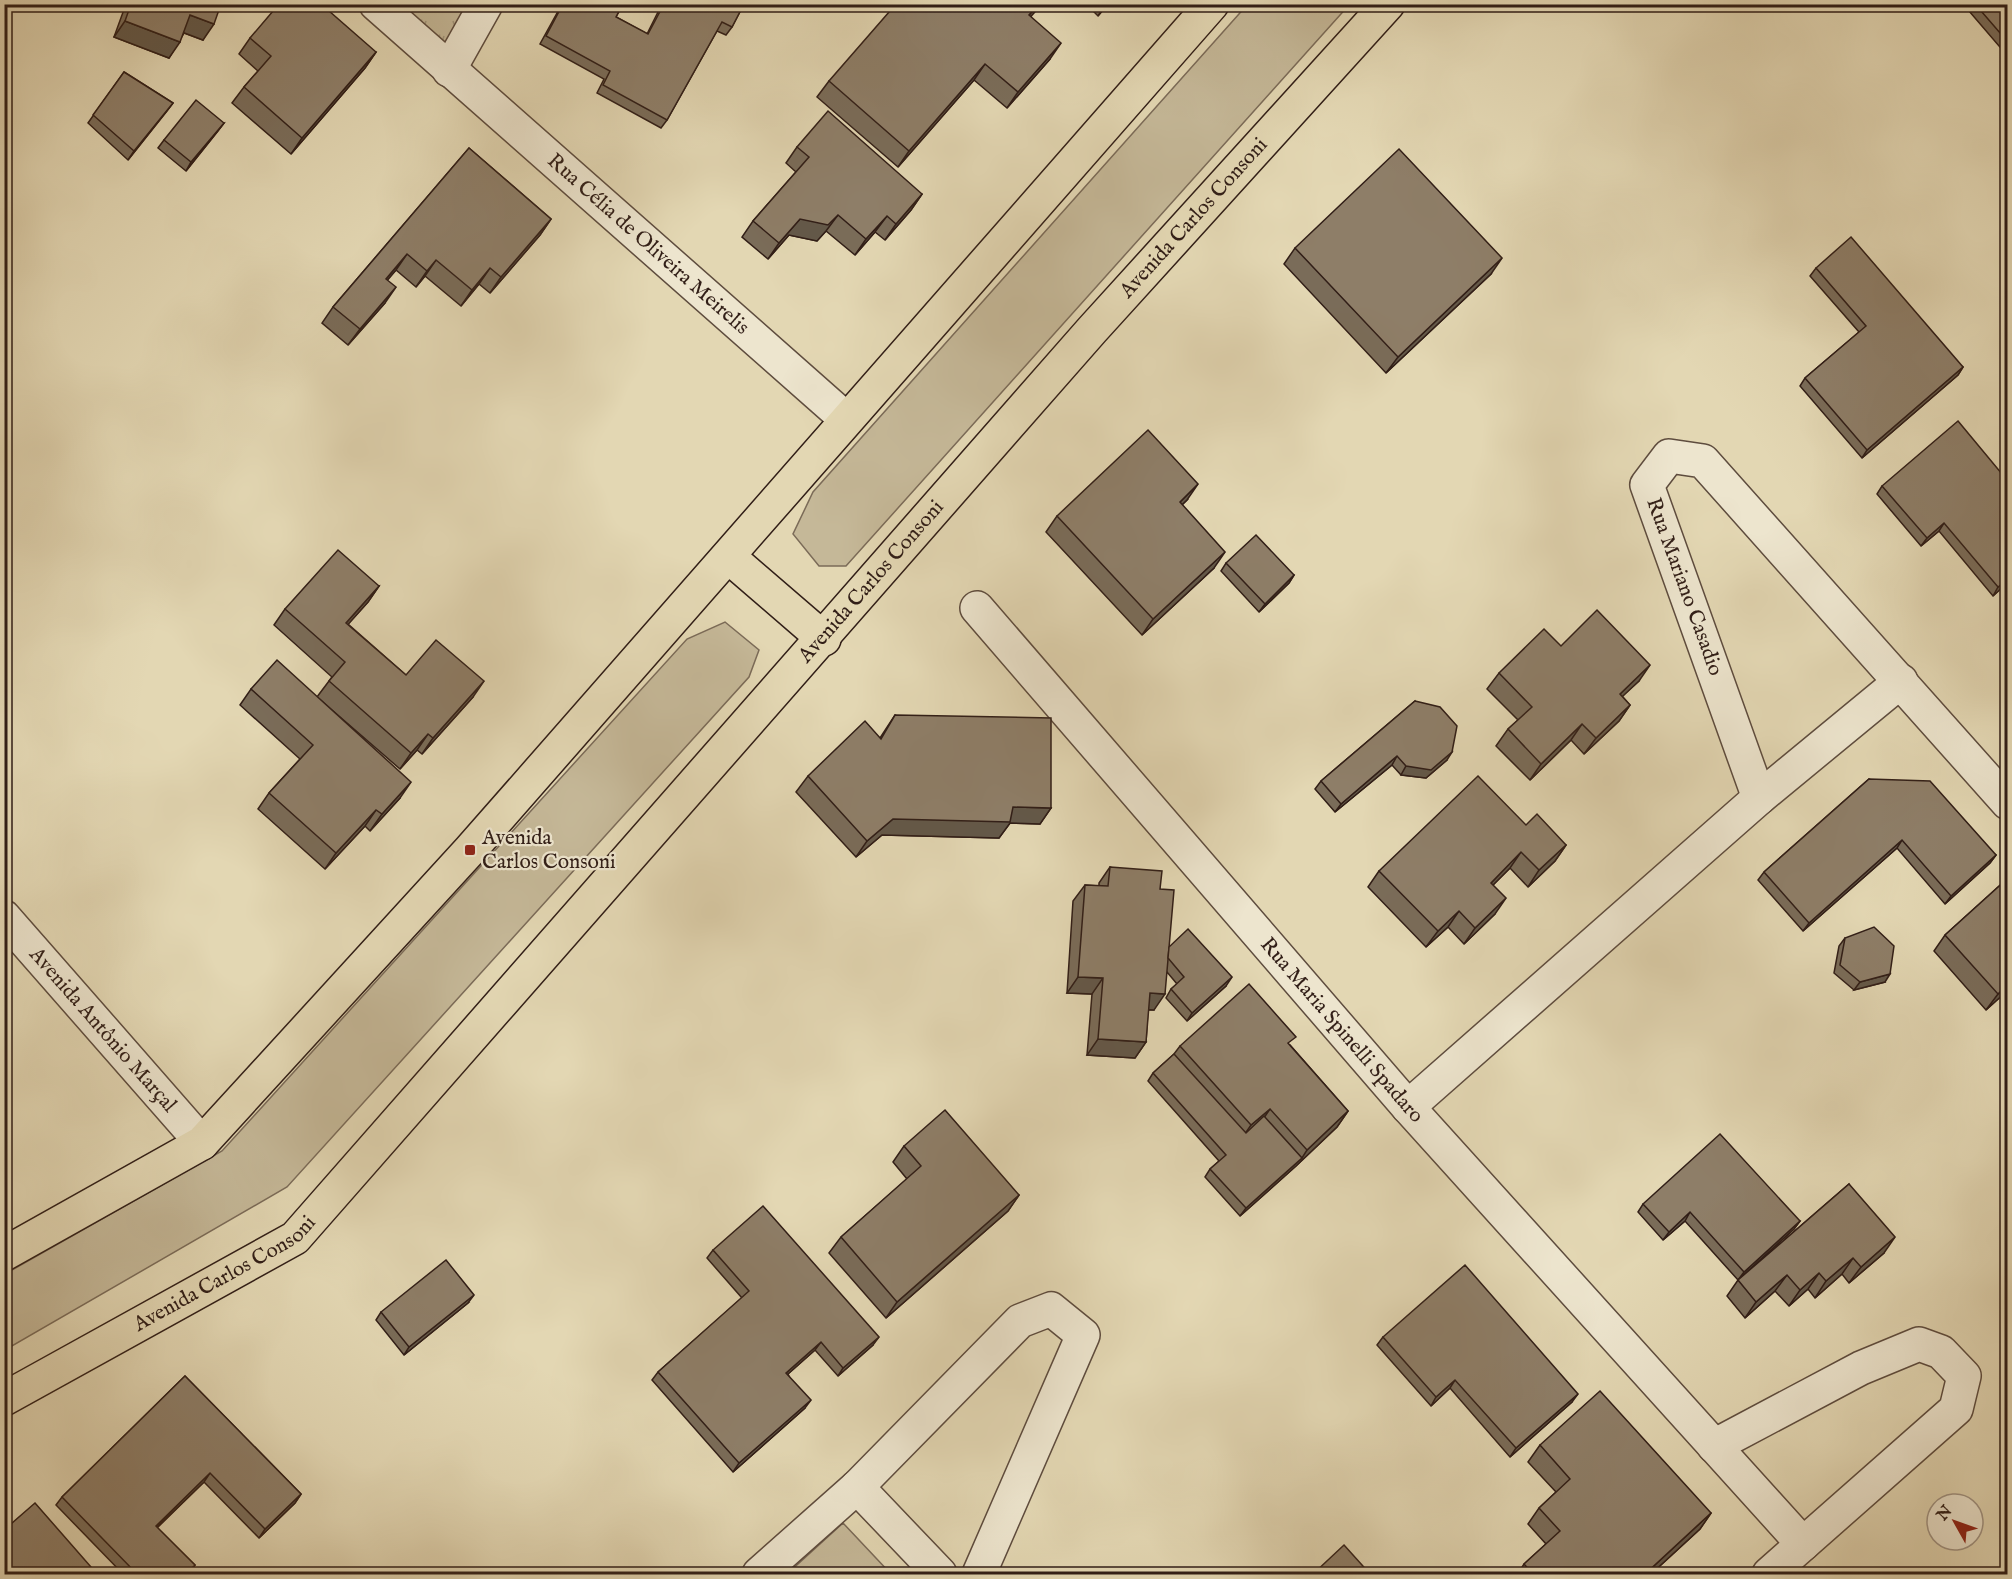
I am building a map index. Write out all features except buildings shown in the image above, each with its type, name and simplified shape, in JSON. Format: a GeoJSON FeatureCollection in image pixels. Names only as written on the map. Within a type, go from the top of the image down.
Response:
{"type":"FeatureCollection","features":[{"type":"Feature","properties":{"kind":"main road"},"geometry":{"type":"LineString","coordinates":[[4,1254],[202,1143],[470,850],[1212,4]]}},
{"type":"Feature","properties":{"kind":"main road","name":"Avenida Carlos Consoni"},"geometry":{"type":"LineString","coordinates":[[4,1399],[295,1238],[824,639],[1092,330],[1388,4]]}},
{"type":"Feature","properties":{"kind":"main road"},"geometry":{"type":"LineString","coordinates":[[729,557],[824,639]]}},
{"type":"Feature","properties":{"kind":"street","name":"Rua Célia de Oliveira Meirelis"},"geometry":{"type":"LineString","coordinates":[[376,4],[846,419]]}},
{"type":"Feature","properties":{"kind":"street"},"geometry":{"type":"LineString","coordinates":[[449,70],[486,4]]}},
{"type":"Feature","properties":{"kind":"street","name":"Rua Mariano Casadio"},"geometry":{"type":"LineString","coordinates":[[1759,798],[1647,485],[1669,456],[1703,460],[2007,802]]}},
{"type":"Feature","properties":{"kind":"street","name":"Rua Maria Spinelli Spadaro"},"geometry":{"type":"LineString","coordinates":[[978,608],[1408,1107],[1803,1544]]}},
{"type":"Feature","properties":{"kind":"street"},"geometry":{"type":"LineString","coordinates":[[1408,1107],[1759,798],[1901,681]]}},
{"type":"Feature","properties":{"kind":"street","name":"Avenida Antônio Marçal"},"geometry":{"type":"LineString","coordinates":[[4,917],[202,1143]]}},
{"type":"Feature","properties":{"kind":"street"},"geometry":{"type":"LineString","coordinates":[[759,1575],[857,1487],[1020,1321],[1051,1309],[1083,1335],[979,1575]]}},
{"type":"Feature","properties":{"kind":"street"},"geometry":{"type":"LineString","coordinates":[[1714,1446],[1861,1368],[1919,1344],[1941,1352],[1964,1376],[1956,1409],[1769,1575]]}},
{"type":"Feature","properties":{"kind":"street"},"geometry":{"type":"LineString","coordinates":[[857,1487],[940,1575]]}},
{"type":"Feature","properties":{"kind":"green space"},"geometry":{"type":"Polygon","coordinates":[[[385,5],[479,5],[447,60],[385,5]]]}},
{"type":"Feature","properties":{"kind":"green space"},"geometry":{"type":"Polygon","coordinates":[[[1247,5],[1349,5],[846,566],[819,566],[793,534],[813,492],[1247,5]]]}},
{"type":"Feature","properties":{"kind":"green space"},"geometry":{"type":"Polygon","coordinates":[[[725,622],[759,650],[749,677],[287,1187],[5,1350],[5,1274],[222,1151],[687,639],[725,622]]]}},
{"type":"Feature","properties":{"kind":"green space"},"geometry":{"type":"Polygon","coordinates":[[[843,1523],[891,1574],[787,1574],[843,1523]]]}},
{"type":"Feature","properties":{"kind":"place","name":"Avenida Carlos Consoni"},"geometry":{"type":"Point","coordinates":[470,850]}}]}
